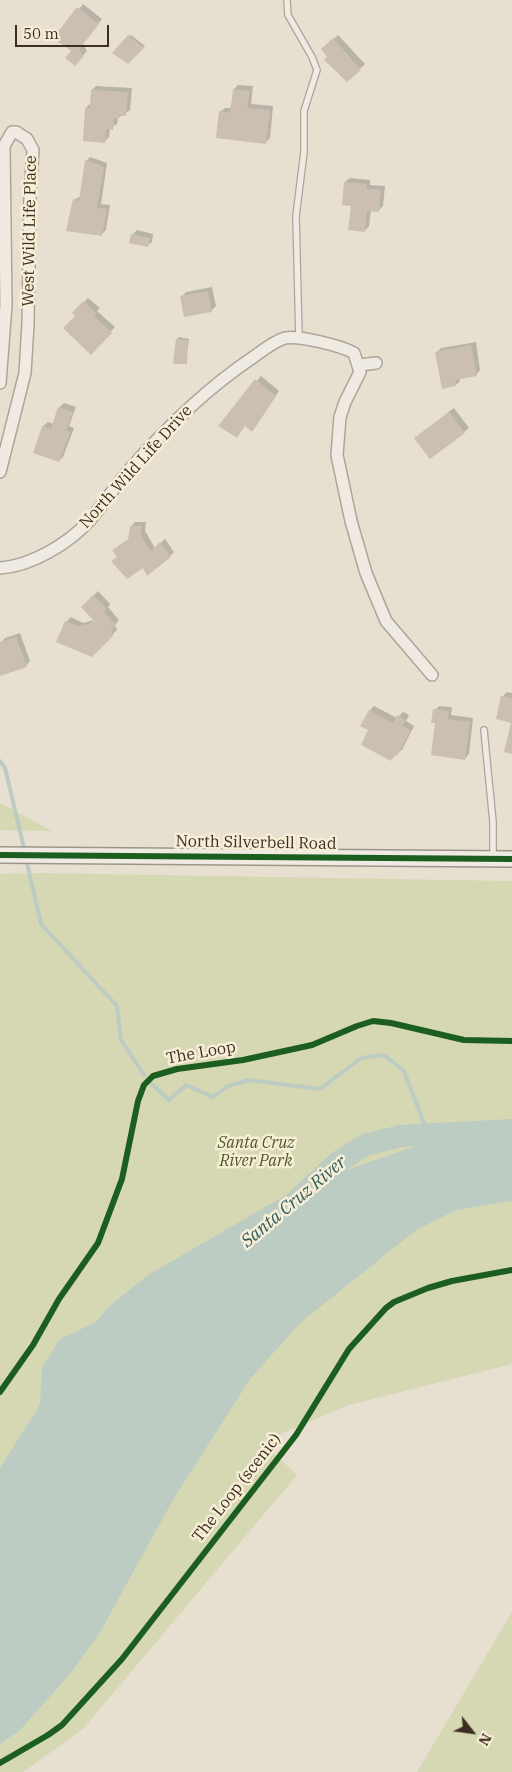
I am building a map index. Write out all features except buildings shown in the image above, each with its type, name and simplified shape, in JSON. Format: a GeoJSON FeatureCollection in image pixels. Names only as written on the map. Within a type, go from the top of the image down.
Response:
{"type":"FeatureCollection","features":[{"type":"Feature","properties":{"kind":"main road","name":"North Silverbell Road"},"geometry":{"type":"LineString","coordinates":[[0,855],[512,859]]}},
{"type":"Feature","properties":{"kind":"street","name":"West Wild Life Place"},"geometry":{"type":"LineString","coordinates":[[0,383],[6,305],[4,146],[7,137],[12,132],[16,132],[27,139],[33,150],[30,194],[28,324],[24,373],[0,472]]}},
{"type":"Feature","properties":{"kind":"street","name":"North Wild Life Drive"},"geometry":{"type":"LineString","coordinates":[[0,568],[13,567],[47,553],[70,538],[88,522],[128,471],[161,435],[196,401],[265,349],[284,338],[300,338],[346,348],[354,353],[360,365]]}},
{"type":"Feature","properties":{"kind":"street"},"geometry":{"type":"LineString","coordinates":[[376,363],[360,365],[360,372],[345,402],[340,417],[337,455],[351,520],[366,574],[386,621],[432,675]]}},
{"type":"Feature","properties":{"kind":"lane"},"geometry":{"type":"LineString","coordinates":[[287,0],[288,15],[317,70],[304,111],[304,152],[296,216],[300,338]]}},
{"type":"Feature","properties":{"kind":"lane"},"geometry":{"type":"LineString","coordinates":[[484,730],[493,822],[493,859]]}},
{"type":"Feature","properties":{"kind":"green space"},"geometry":{"type":"Polygon","coordinates":[[[0,803],[52,831],[0,830],[0,803]]]}},
{"type":"Feature","properties":{"kind":"green space","name":"Santa Cruz River Park"},"geometry":{"type":"Polygon","coordinates":[[[38,873],[512,881],[512,1364],[349,1405],[262,1442],[297,1475],[83,1729],[23,1772],[0,1772],[0,874],[38,873]]]}},
{"type":"Feature","properties":{"kind":"green space"},"geometry":{"type":"Polygon","coordinates":[[[512,1612],[512,1772],[417,1772],[512,1612]]]}},
{"type":"Feature","properties":{"kind":"water"},"geometry":{"type":"Polygon","coordinates":[[[512,1123],[512,1201],[456,1210],[416,1230],[300,1323],[250,1379],[174,1498],[99,1634],[70,1674],[20,1730],[0,1744],[0,1468],[69,1359],[107,1308],[148,1275],[305,1184],[442,1137],[512,1123]]]}},
{"type":"Feature","properties":{"kind":"waterway"},"geometry":{"type":"LineString","coordinates":[[0,761],[5,768],[25,852]]}},
{"type":"Feature","properties":{"kind":"waterway"},"geometry":{"type":"LineString","coordinates":[[26,859],[41,924],[117,1006],[121,1040],[144,1075]]}},
{"type":"Feature","properties":{"kind":"waterway"},"geometry":{"type":"LineString","coordinates":[[152,1084],[169,1100],[186,1085],[213,1097],[228,1086],[249,1080],[320,1089],[361,1058],[384,1055],[404,1071],[428,1134]]}},
{"type":"Feature","properties":{"kind":"waterway","name":"Santa Cruz River"},"geometry":{"type":"LineString","coordinates":[[297,1200],[338,1162],[365,1145],[401,1136],[512,1130]]}},
{"type":"Feature","properties":{"kind":"waterway","name":"Santa Cruz River"},"geometry":{"type":"LineString","coordinates":[[50,1417],[53,1371],[67,1348],[109,1328]]}},
{"type":"Feature","properties":{"kind":"cycle path"},"geometry":{"type":"LineString","coordinates":[[0,855],[512,859]]}},
{"type":"Feature","properties":{"kind":"cycle path","name":"The Loop"},"geometry":{"type":"LineString","coordinates":[[0,1392],[33,1345],[59,1299],[98,1243],[122,1179],[138,1101],[144,1085],[153,1076],[177,1069],[243,1060],[312,1045],[373,1021],[391,1023],[464,1040],[512,1041]]}},
{"type":"Feature","properties":{"kind":"cycle path","name":"The Loop (scenic)"},"geometry":{"type":"LineString","coordinates":[[0,1763],[62,1725],[122,1659],[296,1435],[349,1349],[386,1308],[394,1302],[428,1288],[452,1281],[512,1270]]}}]}
